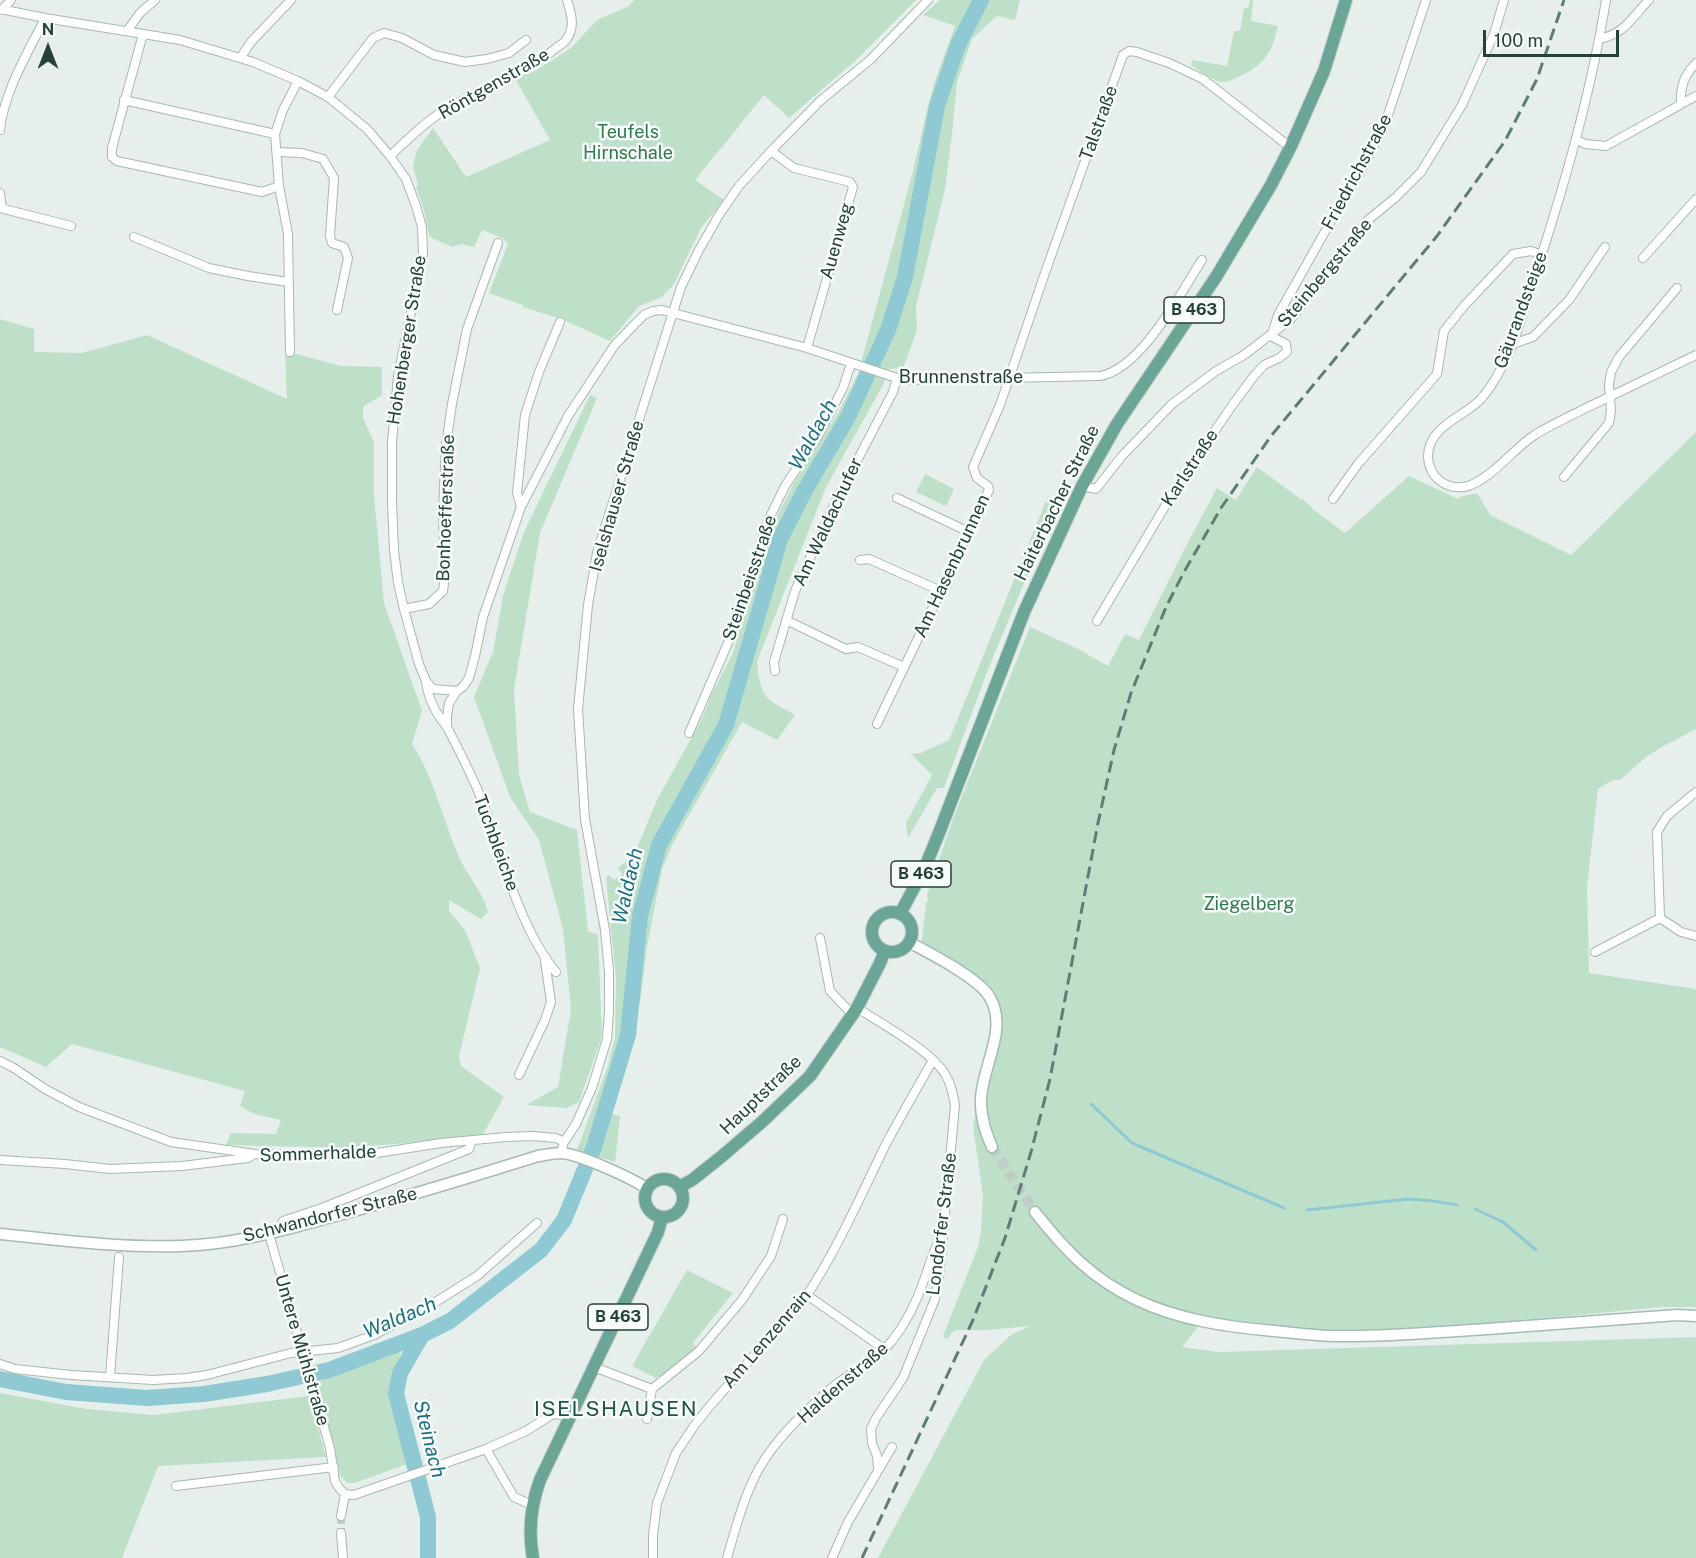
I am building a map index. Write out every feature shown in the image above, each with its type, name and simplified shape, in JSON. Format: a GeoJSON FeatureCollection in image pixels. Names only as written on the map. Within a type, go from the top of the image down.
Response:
{"type":"FeatureCollection","features":[{"type":"Feature","properties":{"kind":"main road","name":"Haiterbacher Straße"},"geometry":{"type":"LineString","coordinates":[[900,914],[925,867],[1024,612],[1082,486],[1117,424],[1216,277],[1271,185],[1324,71],[1346,0]]}},
{"type":"Feature","properties":{"kind":"main road"},"geometry":{"type":"LineString","coordinates":[[900,914],[906,918],[912,929],[909,942],[902,950],[885,951],[875,943],[874,924],[882,915],[900,914]]}},
{"type":"Feature","properties":{"kind":"main road","name":"Hauptstraße"},"geometry":{"type":"LineString","coordinates":[[679,1187],[722,1157],[810,1076],[855,1011],[885,951]]}},
{"type":"Feature","properties":{"kind":"main road"},"geometry":{"type":"LineString","coordinates":[[663,1180],[675,1183],[679,1187],[683,1198],[679,1210],[668,1217],[662,1217],[650,1211],[645,1200],[648,1188],[652,1184],[663,1180]]}},
{"type":"Feature","properties":{"kind":"main road","name":"B 463"},"geometry":{"type":"LineString","coordinates":[[533,1558],[530,1526],[532,1504],[540,1480],[658,1232],[662,1217]]}},
{"type":"Feature","properties":{"kind":"street"},"geometry":{"type":"LineString","coordinates":[[1,9],[11,0]]}},
{"type":"Feature","properties":{"kind":"street"},"geometry":{"type":"LineString","coordinates":[[127,32],[140,13],[155,0]]}},
{"type":"Feature","properties":{"kind":"street"},"geometry":{"type":"LineString","coordinates":[[241,57],[251,42],[291,0]]}},
{"type":"Feature","properties":{"kind":"street","name":"Röntgenstraße"},"geometry":{"type":"LineString","coordinates":[[390,156],[441,112],[527,68],[546,57],[566,40],[572,17],[567,0]]}},
{"type":"Feature","properties":{"kind":"street","name":"Iselshauser Straße"},"geometry":{"type":"LineString","coordinates":[[561,1153],[564,1142],[576,1124],[592,1088],[607,1039],[609,1012],[606,940],[585,819],[581,768],[578,709],[588,605],[597,553],[681,287],[719,215],[739,186],[820,101],[870,60],[928,0]]}},
{"type":"Feature","properties":{"kind":"street","name":"Friedrichstraße"},"geometry":{"type":"LineString","coordinates":[[1271,336],[1278,315],[1360,173],[1382,130],[1426,0]]}},
{"type":"Feature","properties":{"kind":"street","name":"Steinbergstraße"},"geometry":{"type":"LineString","coordinates":[[1082,486],[1096,489],[1122,456],[1172,404],[1216,371],[1271,336],[1291,319],[1368,220],[1395,198],[1420,172],[1462,105],[1494,34],[1504,0]]}},
{"type":"Feature","properties":{"kind":"street","name":"Gäurandsteige"},"geometry":{"type":"LineString","coordinates":[[1606,0],[1576,140],[1513,344],[1499,373],[1481,399],[1448,424],[1431,444],[1428,456],[1433,476],[1446,486],[1470,485],[1492,472],[1532,437],[1562,418],[1696,355]]}},
{"type":"Feature","properties":{"kind":"street"},"geometry":{"type":"LineString","coordinates":[[1599,39],[1612,37],[1624,28],[1649,0]]}},
{"type":"Feature","properties":{"kind":"street","name":"Hohenberger Straße"},"geometry":{"type":"LineString","coordinates":[[1,9],[180,40],[241,57],[298,81],[328,97],[368,129],[406,179],[422,227],[423,253],[398,376],[392,442],[392,502],[398,583],[419,664],[426,681]]}},
{"type":"Feature","properties":{"kind":"street"},"geometry":{"type":"LineString","coordinates":[[0,130],[1,119],[14,83],[45,18]]}},
{"type":"Feature","properties":{"kind":"street"},"geometry":{"type":"LineString","coordinates":[[328,97],[373,38],[384,33],[402,38],[434,55],[465,62],[509,53],[526,40]]}},
{"type":"Feature","properties":{"kind":"street"},"geometry":{"type":"LineString","coordinates":[[143,34],[124,100],[112,148],[112,157],[117,161],[262,192],[279,186]]}},
{"type":"Feature","properties":{"kind":"street","name":"Talstraße"},"geometry":{"type":"LineString","coordinates":[[1010,377],[1119,66],[1126,52],[1137,52],[1169,63],[1203,79],[1291,146]]}},
{"type":"Feature","properties":{"kind":"street"},"geometry":{"type":"LineString","coordinates":[[1681,104],[1680,93],[1687,72],[1696,63]]}},
{"type":"Feature","properties":{"kind":"street"},"geometry":{"type":"LineString","coordinates":[[290,352],[288,234],[279,186],[275,134],[283,110],[298,81]]}},
{"type":"Feature","properties":{"kind":"street"},"geometry":{"type":"LineString","coordinates":[[1576,140],[1585,144],[1606,146],[1696,96]]}},
{"type":"Feature","properties":{"kind":"street"},"geometry":{"type":"LineString","coordinates":[[124,100],[275,134]]}},
{"type":"Feature","properties":{"kind":"street","name":"Auenweg"},"geometry":{"type":"LineString","coordinates":[[771,151],[794,168],[838,178],[850,182],[853,187],[807,348]]}},
{"type":"Feature","properties":{"kind":"street"},"geometry":{"type":"LineString","coordinates":[[277,152],[302,153],[323,159],[334,178],[330,236],[332,243],[344,247],[348,258],[337,310]]}},
{"type":"Feature","properties":{"kind":"street"},"geometry":{"type":"LineString","coordinates":[[0,193],[1,208],[71,226]]}},
{"type":"Feature","properties":{"kind":"street"},"geometry":{"type":"LineString","coordinates":[[1643,258],[1696,199]]}},
{"type":"Feature","properties":{"kind":"street"},"geometry":{"type":"LineString","coordinates":[[134,237],[209,268],[288,282]]}},
{"type":"Feature","properties":{"kind":"street","name":"Bonhoefferstraße"},"geometry":{"type":"LineString","coordinates":[[404,609],[429,604],[443,591],[445,576],[443,510],[452,404],[467,329],[498,243]]}},
{"type":"Feature","properties":{"kind":"street"},"geometry":{"type":"LineString","coordinates":[[1513,344],[1533,337],[1569,300],[1605,247]]}},
{"type":"Feature","properties":{"kind":"street"},"geometry":{"type":"LineString","coordinates":[[1333,499],[1358,465],[1437,374],[1444,331],[1464,306],[1513,254],[1531,250],[1542,255]]}},
{"type":"Feature","properties":{"kind":"street","name":"Brunnenstraße"},"geometry":{"type":"LineString","coordinates":[[673,313],[807,348],[888,376],[907,380],[1100,376],[1109,375],[1132,360],[1161,324],[1202,260]]}},
{"type":"Feature","properties":{"kind":"street"},"geometry":{"type":"LineString","coordinates":[[1564,477],[1609,423],[1611,411],[1609,385],[1611,372],[1619,357],[1677,288]]}},
{"type":"Feature","properties":{"kind":"street"},"geometry":{"type":"LineString","coordinates":[[447,727],[449,704],[469,678],[476,656],[483,617],[521,507],[568,416],[614,346],[644,315],[662,310],[673,313]]}},
{"type":"Feature","properties":{"kind":"street"},"geometry":{"type":"LineString","coordinates":[[521,507],[517,493],[525,416],[539,372],[560,322]]}},
{"type":"Feature","properties":{"kind":"street","name":"Karlstraße"},"geometry":{"type":"LineString","coordinates":[[1097,621],[1174,491],[1231,407],[1264,365],[1287,352],[1286,344],[1271,336]]}},
{"type":"Feature","properties":{"kind":"street","name":"Steinbeisstraße"},"geometry":{"type":"LineString","coordinates":[[689,733],[731,636],[768,521],[785,486],[818,436],[843,388],[851,364]]}},
{"type":"Feature","properties":{"kind":"street","name":"Am Hasenbrunnen"},"geometry":{"type":"LineString","coordinates":[[877,724],[989,490],[988,486],[977,478],[973,467],[1010,377]]}},
{"type":"Feature","properties":{"kind":"street","name":"Am Waldachufer"},"geometry":{"type":"LineString","coordinates":[[775,671],[774,662],[795,591],[836,501],[893,392],[897,378]]}},
{"type":"Feature","properties":{"kind":"street"},"geometry":{"type":"LineString","coordinates":[[897,498],[969,532]]}},
{"type":"Feature","properties":{"kind":"street"},"geometry":{"type":"LineString","coordinates":[[860,560],[869,559],[941,591]]}},
{"type":"Feature","properties":{"kind":"street"},"geometry":{"type":"LineString","coordinates":[[786,620],[846,649],[858,647],[904,667]]}},
{"type":"Feature","properties":{"kind":"street"},"geometry":{"type":"LineString","coordinates":[[426,681],[433,689],[457,691]]}},
{"type":"Feature","properties":{"kind":"street","name":"Tuchbleiche"},"geometry":{"type":"LineString","coordinates":[[426,681],[431,702],[439,718],[447,727],[482,800],[508,878],[527,925],[545,959],[556,972]]}},
{"type":"Feature","properties":{"kind":"street"},"geometry":{"type":"LineString","coordinates":[[1660,918],[1657,832],[1667,816],[1696,792]]}},
{"type":"Feature","properties":{"kind":"street"},"geometry":{"type":"LineString","coordinates":[[1660,918],[1681,932],[1696,936]]}},
{"type":"Feature","properties":{"kind":"street"},"geometry":{"type":"LineString","coordinates":[[1594,952],[1660,918]]}},
{"type":"Feature","properties":{"kind":"street","name":"Londorfer Straße"},"geometry":{"type":"LineString","coordinates":[[820,938],[830,991],[855,1011],[933,1060],[951,1086],[955,1105],[943,1240],[935,1299],[903,1378],[871,1429],[872,1443],[878,1456],[878,1470]]}},
{"type":"Feature","properties":{"kind":"street"},"geometry":{"type":"LineString","coordinates":[[909,942],[976,983],[988,995],[996,1014],[996,1035],[981,1098],[984,1128],[992,1147]]}},
{"type":"Feature","properties":{"kind":"street","name":"Tuchbleiche"},"geometry":{"type":"LineString","coordinates":[[519,1075],[551,1002],[545,959]]}},
{"type":"Feature","properties":{"kind":"street","name":"Am Lenzenrain"},"geometry":{"type":"LineString","coordinates":[[653,1558],[652,1535],[657,1503],[676,1453],[709,1407],[807,1295],[933,1060]]}},
{"type":"Feature","properties":{"kind":"street"},"geometry":{"type":"LineString","coordinates":[[0,1061],[79,1107],[171,1142],[255,1154]]}},
{"type":"Feature","properties":{"kind":"street","name":"Sommerhalde"},"geometry":{"type":"LineString","coordinates":[[0,1160],[110,1169],[182,1166],[248,1158],[255,1154],[343,1156],[441,1143],[533,1136],[556,1138],[564,1142]]}},
{"type":"Feature","properties":{"kind":"street"},"geometry":{"type":"LineString","coordinates":[[274,1233],[283,1221],[322,1208],[469,1149],[472,1140]]}},
{"type":"Feature","properties":{"kind":"street","name":"Schwandorfer Straße"},"geometry":{"type":"LineString","coordinates":[[0,1234],[94,1244],[203,1245],[274,1233],[391,1202],[538,1156],[561,1153],[600,1166],[648,1188]]}},
{"type":"Feature","properties":{"kind":"street"},"geometry":{"type":"LineString","coordinates":[[1035,1212],[1061,1245],[1080,1264],[1115,1288],[1165,1311],[1203,1321],[1249,1329],[1335,1336],[1391,1336],[1677,1315],[1696,1316]]}},
{"type":"Feature","properties":{"kind":"street"},"geometry":{"type":"LineString","coordinates":[[647,1419],[652,1389],[699,1351],[742,1300],[771,1256],[783,1219]]}},
{"type":"Feature","properties":{"kind":"street"},"geometry":{"type":"LineString","coordinates":[[0,1364],[15,1369],[34,1371],[153,1380],[207,1375],[291,1353],[338,1347],[365,1338],[434,1303],[477,1276],[537,1223]]}},
{"type":"Feature","properties":{"kind":"street","name":"Untere Mühlstraße"},"geometry":{"type":"LineString","coordinates":[[274,1233],[302,1352],[334,1467],[335,1481],[345,1494]]}},
{"type":"Feature","properties":{"kind":"street","name":"Haldenstraße"},"geometry":{"type":"LineString","coordinates":[[727,1558],[739,1516],[760,1467],[783,1436],[836,1385],[884,1349],[892,1340],[909,1316],[934,1250],[939,1241],[943,1240]]}},
{"type":"Feature","properties":{"kind":"street"},"geometry":{"type":"LineString","coordinates":[[110,1377],[119,1257]]}},
{"type":"Feature","properties":{"kind":"street"},"geometry":{"type":"LineString","coordinates":[[807,1295],[884,1349]]}},
{"type":"Feature","properties":{"kind":"street"},"geometry":{"type":"LineString","coordinates":[[594,1367],[652,1389]]}},
{"type":"Feature","properties":{"kind":"street"},"geometry":{"type":"LineString","coordinates":[[340,1516],[345,1494],[354,1495],[367,1492],[486,1449],[526,1431],[553,1414],[570,1416]]}},
{"type":"Feature","properties":{"kind":"street"},"geometry":{"type":"LineString","coordinates":[[832,1558],[848,1522],[892,1447]]}},
{"type":"Feature","properties":{"kind":"street"},"geometry":{"type":"LineString","coordinates":[[486,1449],[514,1497],[532,1504]]}},
{"type":"Feature","properties":{"kind":"street"},"geometry":{"type":"LineString","coordinates":[[176,1486],[334,1467]]}},
{"type":"Feature","properties":{"kind":"street"},"geometry":{"type":"LineString","coordinates":[[341,1533],[343,1558]]}},
{"type":"Feature","properties":{"kind":"green space","name":"Teufels Hirnschale"},"geometry":{"type":"Polygon","coordinates":[[[634,0],[916,0],[855,61],[789,118],[764,95],[695,180],[724,200],[701,228],[674,284],[662,297],[639,306],[610,341],[564,320],[489,293],[508,244],[502,238],[482,230],[474,247],[461,244],[452,247],[432,238],[429,235],[416,187],[418,185],[413,166],[417,150],[433,128],[466,177],[550,140],[516,80],[571,48],[597,20],[629,6],[634,0]]]}},
{"type":"Feature","properties":{"kind":"green space"},"geometry":{"type":"Polygon","coordinates":[[[940,0],[1020,0],[1015,20],[997,16],[972,39],[957,82],[945,189],[916,306],[917,330],[903,368],[889,369],[883,385],[826,487],[757,661],[760,683],[766,696],[795,715],[777,740],[742,722],[672,845],[662,869],[647,947],[640,1003],[612,1114],[620,1116],[615,1162],[577,1150],[608,1066],[615,1037],[616,979],[606,878],[609,875],[614,880],[622,874],[618,868],[634,855],[657,800],[703,717],[733,653],[756,570],[773,525],[794,483],[839,411],[858,374],[912,175],[929,102],[955,26],[923,15],[940,0]]]}},
{"type":"Feature","properties":{"kind":"green space"},"geometry":{"type":"Polygon","coordinates":[[[1250,0],[1253,0],[1251,21],[1278,26],[1270,51],[1247,73],[1228,81],[1216,81],[1191,65],[1192,60],[1227,66],[1234,31],[1240,31],[1244,8],[1248,8],[1250,0]]]}},
{"type":"Feature","properties":{"kind":"green space"},"geometry":{"type":"Polygon","coordinates":[[[0,319],[34,329],[34,352],[82,353],[147,335],[287,399],[285,351],[341,366],[382,367],[382,395],[363,407],[363,418],[374,442],[374,496],[384,603],[422,711],[412,744],[427,771],[460,859],[483,898],[488,912],[481,919],[449,900],[449,911],[465,930],[480,968],[459,1056],[461,1066],[504,1097],[482,1136],[350,1148],[226,1145],[231,1133],[276,1134],[281,1120],[254,1114],[240,1106],[245,1091],[72,1044],[46,1067],[0,1047],[0,319]]]}},
{"type":"Feature","properties":{"kind":"green space"},"geometry":{"type":"Polygon","coordinates":[[[590,395],[597,398],[540,533],[514,689],[519,775],[530,812],[577,830],[588,931],[598,935],[602,1036],[579,1102],[567,1108],[526,1105],[558,1087],[571,1009],[563,929],[539,840],[510,797],[474,697],[493,652],[503,596],[524,532],[590,395]]]}},
{"type":"Feature","properties":{"kind":"green space","name":"Ziegelberg"},"geometry":{"type":"Polygon","coordinates":[[[1696,432],[1696,729],[1646,757],[1620,780],[1613,780],[1598,789],[1587,887],[1589,973],[1696,989],[1696,1307],[1663,1307],[1459,1326],[1327,1332],[1200,1324],[1182,1347],[1219,1352],[1696,1337],[1696,1558],[878,1558],[984,1360],[1012,1334],[1031,1326],[956,1330],[947,1339],[943,1336],[978,1247],[981,1231],[983,1197],[973,1125],[996,1035],[988,995],[921,948],[927,895],[954,816],[1030,627],[1108,666],[1125,634],[1139,640],[1217,488],[1236,500],[1257,467],[1303,499],[1345,533],[1409,476],[1458,499],[1477,493],[1490,515],[1571,555],[1696,432]]]}},
{"type":"Feature","properties":{"kind":"green space"},"geometry":{"type":"Polygon","coordinates":[[[925,474],[954,489],[946,506],[916,492],[925,474]]]}},
{"type":"Feature","properties":{"kind":"green space"},"geometry":{"type":"Polygon","coordinates":[[[1048,496],[1058,502],[989,667],[944,788],[937,788],[908,838],[906,823],[932,775],[911,754],[921,753],[949,740],[1048,496]]]}},
{"type":"Feature","properties":{"kind":"green space"},"geometry":{"type":"Polygon","coordinates":[[[687,1270],[733,1293],[693,1343],[699,1351],[656,1378],[632,1366],[687,1270]]]}},
{"type":"Feature","properties":{"kind":"green space"},"geometry":{"type":"Polygon","coordinates":[[[404,1343],[388,1393],[407,1464],[355,1483],[347,1483],[340,1475],[315,1378],[404,1343]]]}},
{"type":"Feature","properties":{"kind":"green space"},"geometry":{"type":"Polygon","coordinates":[[[0,1393],[87,1409],[153,1415],[309,1396],[326,1457],[158,1466],[122,1558],[0,1558],[0,1393]]]}},
{"type":"Feature","properties":{"kind":"waterway","name":"Waldach"},"geometry":{"type":"LineString","coordinates":[[0,1379],[66,1392],[147,1398],[204,1394],[267,1384],[329,1370],[422,1335],[450,1321],[541,1250],[564,1220],[594,1147],[628,1035],[640,916],[659,845],[726,725],[780,539],[805,490],[848,417],[888,330],[905,277],[937,106],[958,45],[981,0]]}},
{"type":"Feature","properties":{"kind":"waterway"},"geometry":{"type":"LineString","coordinates":[[1091,1104],[1131,1142],[1284,1208]]}},
{"type":"Feature","properties":{"kind":"waterway"},"geometry":{"type":"LineString","coordinates":[[1307,1210],[1408,1199],[1457,1205]]}},
{"type":"Feature","properties":{"kind":"waterway"},"geometry":{"type":"LineString","coordinates":[[1475,1209],[1503,1222],[1536,1250]]}},
{"type":"Feature","properties":{"kind":"waterway","name":"Steinach"},"geometry":{"type":"LineString","coordinates":[[422,1335],[400,1373],[396,1394],[428,1517],[428,1558]]}},
{"type":"Feature","properties":{"kind":"tunnel"},"geometry":{"type":"LineString","coordinates":[[992,1147],[1035,1212]]}},
{"type":"Feature","properties":{"kind":"tunnel"},"geometry":{"type":"LineString","coordinates":[[341,1516],[341,1533]]}},
{"type":"Feature","properties":{"kind":"railway"},"geometry":{"type":"LineString","coordinates":[[862,1558],[973,1320],[1005,1238],[1050,1079],[1114,750],[1131,693],[1166,607],[1221,508],[1271,436],[1437,236],[1505,141],[1537,79],[1564,0]]}},
{"type":"Feature","properties":{"kind":"district","name":"ISELSHAUSEN"},"geometry":{"type":"Point","coordinates":[616,1410]}}]}
